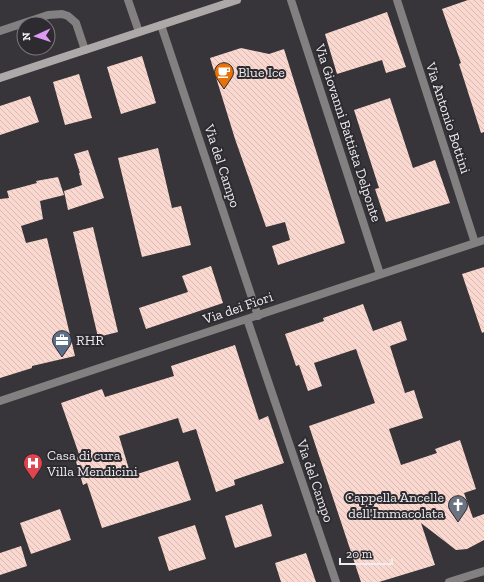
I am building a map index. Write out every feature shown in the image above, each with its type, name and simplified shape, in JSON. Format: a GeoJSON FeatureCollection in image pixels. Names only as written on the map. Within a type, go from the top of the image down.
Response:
{"type":"FeatureCollection","features":[{"type":"Feature","properties":{"kind":"street"},"geometry":{"type":"LineString","coordinates":[[128,0],[139,32]]}},
{"type":"Feature","properties":{"kind":"street"},"geometry":{"type":"LineString","coordinates":[[0,78],[237,0]]}},
{"type":"Feature","properties":{"kind":"street","name":"Via Giovanni Battista Delponte"},"geometry":{"type":"LineString","coordinates":[[291,0],[380,274]]}},
{"type":"Feature","properties":{"kind":"street","name":"Via Antonio Bottini"},"geometry":{"type":"LineString","coordinates":[[397,0],[475,243]]}},
{"type":"Feature","properties":{"kind":"street"},"geometry":{"type":"LineString","coordinates":[[0,31],[48,15],[62,14],[68,16],[76,23],[85,50]]}},
{"type":"Feature","properties":{"kind":"street","name":"Via del Campo"},"geometry":{"type":"LineString","coordinates":[[161,25],[258,316]]}},
{"type":"Feature","properties":{"kind":"street","name":"Via dei Fiori"},"geometry":{"type":"LineString","coordinates":[[0,401],[484,240]]}},
{"type":"Feature","properties":{"kind":"street","name":"Via del Campo"},"geometry":{"type":"LineString","coordinates":[[247,320],[336,582]]}},
{"type":"Feature","properties":{"kind":"street"},"geometry":{"type":"LineString","coordinates":[[449,582],[484,570]]}},
{"type":"Feature","properties":{"kind":"building"},"geometry":{"type":"Polygon","coordinates":[[[468,0],[484,0],[484,132],[481,133],[459,64],[461,63],[442,9],[468,0]]]}},
{"type":"Feature","properties":{"kind":"building"},"geometry":{"type":"Polygon","coordinates":[[[387,12],[406,67],[386,73],[382,60],[337,74],[325,34],[387,12]]]}},
{"type":"Feature","properties":{"kind":"building"},"geometry":{"type":"Polygon","coordinates":[[[241,48],[269,54],[284,49],[345,243],[278,265],[272,246],[290,240],[285,222],[266,227],[235,139],[210,58],[241,48]]]}},
{"type":"Feature","properties":{"kind":"building"},"geometry":{"type":"Polygon","coordinates":[[[142,56],[156,103],[121,114],[107,67],[142,56]]]}},
{"type":"Feature","properties":{"kind":"building"},"geometry":{"type":"Polygon","coordinates":[[[79,74],[92,118],[65,125],[53,82],[79,74]]]}},
{"type":"Feature","properties":{"kind":"building"},"geometry":{"type":"Polygon","coordinates":[[[30,96],[39,122],[0,135],[0,106],[30,96]]]}},
{"type":"Feature","properties":{"kind":"building"},"geometry":{"type":"Polygon","coordinates":[[[390,98],[413,168],[435,160],[450,203],[386,222],[375,189],[379,188],[354,110],[390,98]]]}},
{"type":"Feature","properties":{"kind":"building"},"geometry":{"type":"Polygon","coordinates":[[[158,148],[172,208],[181,206],[191,245],[142,257],[118,158],[158,148]]]}},
{"type":"Feature","properties":{"kind":"building"},"geometry":{"type":"Polygon","coordinates":[[[88,150],[104,198],[68,210],[64,191],[82,185],[74,154],[88,150]]]}},
{"type":"Feature","properties":{"kind":"building"},"geometry":{"type":"Polygon","coordinates":[[[58,177],[64,195],[40,201],[43,219],[21,226],[26,243],[47,238],[75,356],[32,366],[32,368],[0,378],[0,199],[9,198],[7,191],[37,183],[36,181],[58,177]]]}},
{"type":"Feature","properties":{"kind":"building"},"geometry":{"type":"Polygon","coordinates":[[[93,227],[118,332],[98,337],[73,232],[93,227]]]}},
{"type":"Feature","properties":{"kind":"building"},"geometry":{"type":"Polygon","coordinates":[[[211,266],[223,303],[146,329],[139,308],[188,292],[182,276],[211,266]]]}},
{"type":"Feature","properties":{"kind":"building"},"geometry":{"type":"Polygon","coordinates":[[[484,267],[484,332],[482,333],[462,274],[484,267]]]}},
{"type":"Feature","properties":{"kind":"building"},"geometry":{"type":"Polygon","coordinates":[[[363,304],[373,331],[401,321],[407,340],[390,346],[405,393],[414,390],[423,418],[389,429],[401,465],[437,453],[435,449],[460,440],[476,489],[464,493],[473,518],[484,514],[484,540],[467,549],[456,550],[421,523],[435,565],[379,582],[361,582],[309,426],[375,403],[356,349],[314,363],[322,386],[308,391],[299,365],[296,366],[285,334],[324,321],[323,318],[363,304]]]}},
{"type":"Feature","properties":{"kind":"building"},"geometry":{"type":"Polygon","coordinates":[[[235,345],[259,420],[268,416],[284,463],[234,480],[235,485],[216,492],[196,429],[183,433],[178,418],[119,436],[131,476],[178,461],[191,500],[102,528],[87,483],[83,485],[75,458],[80,457],[61,403],[102,389],[105,397],[174,376],[171,366],[235,345]]]}},
{"type":"Feature","properties":{"kind":"building"},"geometry":{"type":"Polygon","coordinates":[[[262,504],[272,536],[235,548],[225,516],[262,504]]]}},
{"type":"Feature","properties":{"kind":"building"},"geometry":{"type":"Polygon","coordinates":[[[60,509],[71,540],[31,554],[20,523],[60,509]]]}},
{"type":"Feature","properties":{"kind":"building"},"geometry":{"type":"Polygon","coordinates":[[[195,525],[206,559],[169,571],[158,537],[195,525]]]}},
{"type":"Feature","properties":{"kind":"building"},"geometry":{"type":"Polygon","coordinates":[[[21,546],[27,566],[0,575],[0,553],[21,546]]]}},
{"type":"Feature","properties":{"kind":"building"},"geometry":{"type":"Polygon","coordinates":[[[306,553],[316,582],[281,582],[275,563],[306,553]]]}},
{"type":"Feature","properties":{"kind":"place","name":"Blue Ice"},"geometry":{"type":"Point","coordinates":[224,89]}},
{"type":"Feature","properties":{"kind":"place","name":"RHR"},"geometry":{"type":"Point","coordinates":[62,357]}},
{"type":"Feature","properties":{"kind":"place","name":"Casa di cura Villa Mendicini"},"geometry":{"type":"Point","coordinates":[33,480]}},
{"type":"Feature","properties":{"kind":"place","name":"Cappella Ancelle dell'Immacolata"},"geometry":{"type":"Point","coordinates":[458,522]}}]}
